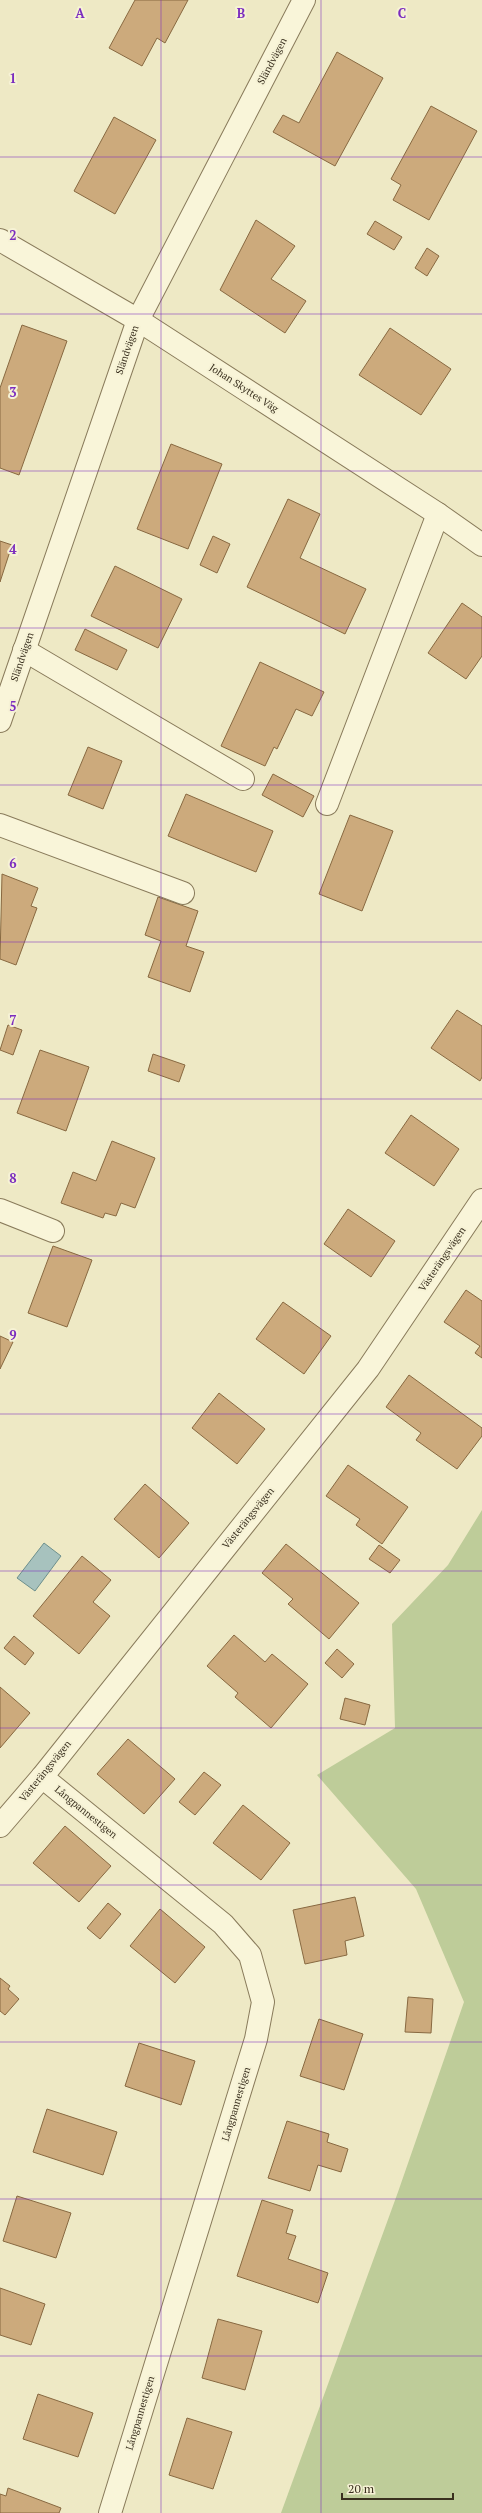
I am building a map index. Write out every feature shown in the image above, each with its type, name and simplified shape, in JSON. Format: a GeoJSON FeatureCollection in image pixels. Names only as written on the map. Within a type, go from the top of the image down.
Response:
{"type":"FeatureCollection","features":[{"type":"Feature","properties":{"kind":"street","name":"Sländvägen"},"geometry":{"type":"LineString","coordinates":[[0,721],[138,320],[304,0]]}},
{"type":"Feature","properties":{"kind":"street","name":"Johan Skyttes Väg"},"geometry":{"type":"LineString","coordinates":[[0,240],[138,320],[438,514],[482,545]]}},
{"type":"Feature","properties":{"kind":"street"},"geometry":{"type":"LineString","coordinates":[[327,804],[438,514]]}},
{"type":"Feature","properties":{"kind":"street"},"geometry":{"type":"LineString","coordinates":[[24,650],[243,779]]}},
{"type":"Feature","properties":{"kind":"street"},"geometry":{"type":"LineString","coordinates":[[0,825],[183,893]]}},
{"type":"Feature","properties":{"kind":"street","name":"Västerängsvägen"},"geometry":{"type":"LineString","coordinates":[[0,1826],[42,1777],[368,1370],[482,1200]]}},
{"type":"Feature","properties":{"kind":"street"},"geometry":{"type":"LineString","coordinates":[[0,1210],[53,1231]]}},
{"type":"Feature","properties":{"kind":"street","name":"Långpannestigen"},"geometry":{"type":"LineString","coordinates":[[42,1777],[222,1924],[250,1955],[263,2002],[256,2039],[110,2513]]}},
{"type":"Feature","properties":{"kind":"green space"},"geometry":{"type":"Polygon","coordinates":[[[482,1510],[482,2513],[281,2513],[398,2192],[464,2002],[416,1889],[317,1775],[395,1728],[392,1624],[448,1565],[482,1510]]]}},
{"type":"Feature","properties":{"kind":"water"},"geometry":{"type":"Polygon","coordinates":[[[44,1543],[61,1556],[35,1591],[17,1578],[44,1543]]]}},
{"type":"Feature","properties":{"kind":"building"},"geometry":{"type":"Polygon","coordinates":[[[135,0],[188,0],[165,43],[157,38],[142,66],[109,48],[135,0]]]}},
{"type":"Feature","properties":{"kind":"building"},"geometry":{"type":"Polygon","coordinates":[[[337,52],[383,78],[335,166],[273,132],[283,115],[299,123],[337,52]]]}},
{"type":"Feature","properties":{"kind":"building"},"geometry":{"type":"Polygon","coordinates":[[[431,106],[477,131],[429,220],[393,200],[401,185],[391,179],[431,106]]]}},
{"type":"Feature","properties":{"kind":"building"},"geometry":{"type":"Polygon","coordinates":[[[114,117],[156,140],[115,214],[74,191],[114,117]]]}},
{"type":"Feature","properties":{"kind":"building"},"geometry":{"type":"Polygon","coordinates":[[[256,220],[295,246],[271,279],[306,301],[285,333],[220,290],[256,220]]]}},
{"type":"Feature","properties":{"kind":"building"},"geometry":{"type":"Polygon","coordinates":[[[375,221],[402,237],[394,250],[367,234],[375,221]]]}},
{"type":"Feature","properties":{"kind":"building"},"geometry":{"type":"Polygon","coordinates":[[[427,248],[439,256],[427,276],[415,268],[427,248]]]}},
{"type":"Feature","properties":{"kind":"building"},"geometry":{"type":"Polygon","coordinates":[[[22,325],[67,341],[19,475],[0,468],[0,388],[22,325]]]}},
{"type":"Feature","properties":{"kind":"building"},"geometry":{"type":"Polygon","coordinates":[[[390,328],[451,369],[421,415],[359,375],[390,328]]]}},
{"type":"Feature","properties":{"kind":"building"},"geometry":{"type":"Polygon","coordinates":[[[171,444],[222,464],[188,549],[137,529],[171,444]]]}},
{"type":"Feature","properties":{"kind":"building"},"geometry":{"type":"Polygon","coordinates":[[[288,499],[320,514],[300,558],[366,589],[345,634],[247,587],[288,499]]]}},
{"type":"Feature","properties":{"kind":"building"},"geometry":{"type":"Polygon","coordinates":[[[213,536],[230,544],[217,573],[200,565],[213,536]]]}},
{"type":"Feature","properties":{"kind":"building"},"geometry":{"type":"Polygon","coordinates":[[[0,541],[12,545],[0,582],[0,541]]]}},
{"type":"Feature","properties":{"kind":"building"},"geometry":{"type":"Polygon","coordinates":[[[115,566],[182,599],[158,648],[91,616],[115,566]]]}},
{"type":"Feature","properties":{"kind":"building"},"geometry":{"type":"Polygon","coordinates":[[[462,603],[482,617],[482,656],[466,679],[428,653],[462,603]]]}},
{"type":"Feature","properties":{"kind":"building"},"geometry":{"type":"Polygon","coordinates":[[[85,629],[127,650],[117,670],[75,650],[85,629]]]}},
{"type":"Feature","properties":{"kind":"building"},"geometry":{"type":"Polygon","coordinates":[[[260,662],[324,692],[312,716],[296,709],[277,749],[274,747],[265,766],[221,746],[260,662]]]}},
{"type":"Feature","properties":{"kind":"building"},"geometry":{"type":"Polygon","coordinates":[[[88,747],[122,761],[103,809],[68,795],[88,747]]]}},
{"type":"Feature","properties":{"kind":"building"},"geometry":{"type":"Polygon","coordinates":[[[273,774],[314,796],[303,817],[262,795],[273,774]]]}},
{"type":"Feature","properties":{"kind":"building"},"geometry":{"type":"Polygon","coordinates":[[[186,794],[273,831],[256,872],[168,836],[186,794]]]}},
{"type":"Feature","properties":{"kind":"building"},"geometry":{"type":"Polygon","coordinates":[[[350,815],[393,831],[362,911],[319,894],[350,815]]]}},
{"type":"Feature","properties":{"kind":"building"},"geometry":{"type":"Polygon","coordinates":[[[2,874],[38,888],[31,906],[37,908],[16,965],[0,959],[2,874]]]}},
{"type":"Feature","properties":{"kind":"building"},"geometry":{"type":"Polygon","coordinates":[[[158,897],[198,911],[186,946],[204,952],[190,992],[148,977],[161,941],[145,935],[158,897]]]}},
{"type":"Feature","properties":{"kind":"building"},"geometry":{"type":"Polygon","coordinates":[[[457,1010],[482,1026],[482,1077],[480,1081],[431,1048],[457,1010]]]}},
{"type":"Feature","properties":{"kind":"building"},"geometry":{"type":"Polygon","coordinates":[[[8,1025],[22,1030],[13,1055],[0,1050],[8,1025]]]}},
{"type":"Feature","properties":{"kind":"building"},"geometry":{"type":"Polygon","coordinates":[[[40,1050],[89,1067],[66,1131],[17,1113],[40,1050]]]}},
{"type":"Feature","properties":{"kind":"building"},"geometry":{"type":"Polygon","coordinates":[[[153,1054],[185,1065],[179,1082],[148,1071],[153,1054]]]}},
{"type":"Feature","properties":{"kind":"building"},"geometry":{"type":"Polygon","coordinates":[[[411,1115],[459,1149],[434,1186],[385,1153],[411,1115]]]}},
{"type":"Feature","properties":{"kind":"building"},"geometry":{"type":"Polygon","coordinates":[[[112,1141],[155,1158],[135,1208],[121,1203],[116,1216],[105,1213],[103,1218],[61,1203],[73,1172],[96,1181],[112,1141]]]}},
{"type":"Feature","properties":{"kind":"building"},"geometry":{"type":"Polygon","coordinates":[[[348,1209],[395,1241],[371,1277],[324,1244],[348,1209]]]}},
{"type":"Feature","properties":{"kind":"building"},"geometry":{"type":"Polygon","coordinates":[[[53,1246],[92,1260],[67,1327],[28,1313],[53,1246]]]}},
{"type":"Feature","properties":{"kind":"building"},"geometry":{"type":"Polygon","coordinates":[[[466,1290],[482,1301],[482,1358],[475,1353],[480,1346],[444,1322],[466,1290]]]}},
{"type":"Feature","properties":{"kind":"building"},"geometry":{"type":"Polygon","coordinates":[[[283,1302],[331,1336],[304,1374],[256,1339],[283,1302]]]}},
{"type":"Feature","properties":{"kind":"building"},"geometry":{"type":"Polygon","coordinates":[[[0,1336],[13,1342],[0,1369],[0,1336]]]}},
{"type":"Feature","properties":{"kind":"building"},"geometry":{"type":"Polygon","coordinates":[[[409,1375],[482,1428],[482,1436],[457,1469],[416,1440],[421,1433],[386,1407],[409,1375]]]}},
{"type":"Feature","properties":{"kind":"building"},"geometry":{"type":"Polygon","coordinates":[[[219,1393],[265,1429],[237,1464],[192,1428],[219,1393]]]}},
{"type":"Feature","properties":{"kind":"building"},"geometry":{"type":"Polygon","coordinates":[[[348,1465],[408,1507],[382,1544],[356,1525],[360,1519],[326,1496],[348,1465]]]}},
{"type":"Feature","properties":{"kind":"building"},"geometry":{"type":"Polygon","coordinates":[[[145,1484],[189,1523],[159,1558],[114,1519],[145,1484]]]}},
{"type":"Feature","properties":{"kind":"building"},"geometry":{"type":"Polygon","coordinates":[[[286,1544],[359,1603],[329,1639],[288,1604],[293,1599],[262,1573],[286,1544]]]}},
{"type":"Feature","properties":{"kind":"building"},"geometry":{"type":"Polygon","coordinates":[[[379,1545],[400,1560],[390,1573],[369,1559],[379,1545]]]}},
{"type":"Feature","properties":{"kind":"building"},"geometry":{"type":"Polygon","coordinates":[[[82,1556],[111,1580],[93,1602],[110,1616],[79,1654],[33,1616],[82,1556]]]}},
{"type":"Feature","properties":{"kind":"building"},"geometry":{"type":"Polygon","coordinates":[[[234,1635],[265,1662],[272,1654],[308,1684],[271,1728],[235,1697],[238,1693],[207,1666],[234,1635]]]}},
{"type":"Feature","properties":{"kind":"building"},"geometry":{"type":"Polygon","coordinates":[[[14,1636],[34,1653],[25,1665],[4,1648],[14,1636]]]}},
{"type":"Feature","properties":{"kind":"building"},"geometry":{"type":"Polygon","coordinates":[[[337,1649],[354,1664],[342,1678],[325,1663],[337,1649]]]}},
{"type":"Feature","properties":{"kind":"building"},"geometry":{"type":"Polygon","coordinates":[[[0,1687],[30,1713],[0,1748],[0,1687]]]}},
{"type":"Feature","properties":{"kind":"building"},"geometry":{"type":"Polygon","coordinates":[[[345,1698],[370,1705],[365,1725],[340,1719],[345,1698]]]}},
{"type":"Feature","properties":{"kind":"building"},"geometry":{"type":"Polygon","coordinates":[[[128,1739],[175,1779],[144,1814],[97,1774],[128,1739]]]}},
{"type":"Feature","properties":{"kind":"building"},"geometry":{"type":"Polygon","coordinates":[[[204,1772],[221,1785],[195,1815],[179,1802],[204,1772]]]}},
{"type":"Feature","properties":{"kind":"building"},"geometry":{"type":"Polygon","coordinates":[[[243,1805],[290,1843],[261,1880],[213,1843],[243,1805]]]}},
{"type":"Feature","properties":{"kind":"building"},"geometry":{"type":"Polygon","coordinates":[[[65,1826],[111,1866],[79,1902],[33,1863],[65,1826]]]}},
{"type":"Feature","properties":{"kind":"building"},"geometry":{"type":"Polygon","coordinates":[[[355,1897],[364,1936],[345,1941],[347,1955],[305,1964],[293,1910],[355,1897]]]}},
{"type":"Feature","properties":{"kind":"building"},"geometry":{"type":"Polygon","coordinates":[[[108,1903],[121,1914],[100,1939],[87,1928],[108,1903]]]}},
{"type":"Feature","properties":{"kind":"building"},"geometry":{"type":"Polygon","coordinates":[[[160,1909],[205,1947],[175,1983],[130,1946],[160,1909]]]}},
{"type":"Feature","properties":{"kind":"building"},"geometry":{"type":"Polygon","coordinates":[[[0,1978],[10,1986],[8,1989],[19,1999],[5,2015],[0,2011],[0,1978]]]}},
{"type":"Feature","properties":{"kind":"building"},"geometry":{"type":"Polygon","coordinates":[[[408,1997],[433,1999],[431,2033],[405,2032],[408,1997]]]}},
{"type":"Feature","properties":{"kind":"building"},"geometry":{"type":"Polygon","coordinates":[[[319,2019],[363,2034],[344,2090],[300,2076],[319,2019]]]}},
{"type":"Feature","properties":{"kind":"building"},"geometry":{"type":"Polygon","coordinates":[[[139,2043],[195,2061],[181,2105],[125,2086],[139,2043]]]}},
{"type":"Feature","properties":{"kind":"building"},"geometry":{"type":"Polygon","coordinates":[[[47,2109],[117,2132],[103,2175],[33,2152],[47,2109]]]}},
{"type":"Feature","properties":{"kind":"building"},"geometry":{"type":"Polygon","coordinates":[[[287,2121],[329,2134],[327,2142],[348,2149],[341,2172],[318,2165],[310,2191],[268,2178],[287,2121]]]}},
{"type":"Feature","properties":{"kind":"building"},"geometry":{"type":"Polygon","coordinates":[[[17,2196],[71,2213],[56,2258],[3,2241],[17,2196]]]}},
{"type":"Feature","properties":{"kind":"building"},"geometry":{"type":"Polygon","coordinates":[[[262,2200],[293,2210],[286,2233],[296,2236],[288,2259],[328,2273],[318,2303],[237,2276],[262,2200]]]}},
{"type":"Feature","properties":{"kind":"building"},"geometry":{"type":"Polygon","coordinates":[[[0,2288],[45,2304],[31,2345],[0,2335],[0,2288]]]}},
{"type":"Feature","properties":{"kind":"building"},"geometry":{"type":"Polygon","coordinates":[[[218,2319],[262,2331],[245,2390],[202,2378],[218,2319]]]}},
{"type":"Feature","properties":{"kind":"building"},"geometry":{"type":"Polygon","coordinates":[[[38,2394],[93,2413],[78,2457],[23,2439],[38,2394]]]}},
{"type":"Feature","properties":{"kind":"building"},"geometry":{"type":"Polygon","coordinates":[[[187,2418],[232,2432],[213,2489],[169,2475],[187,2418]]]}},
{"type":"Feature","properties":{"kind":"building"},"geometry":{"type":"Polygon","coordinates":[[[8,2488],[61,2508],[59,2513],[0,2513],[0,2494],[6,2496],[8,2488]]]}}]}
